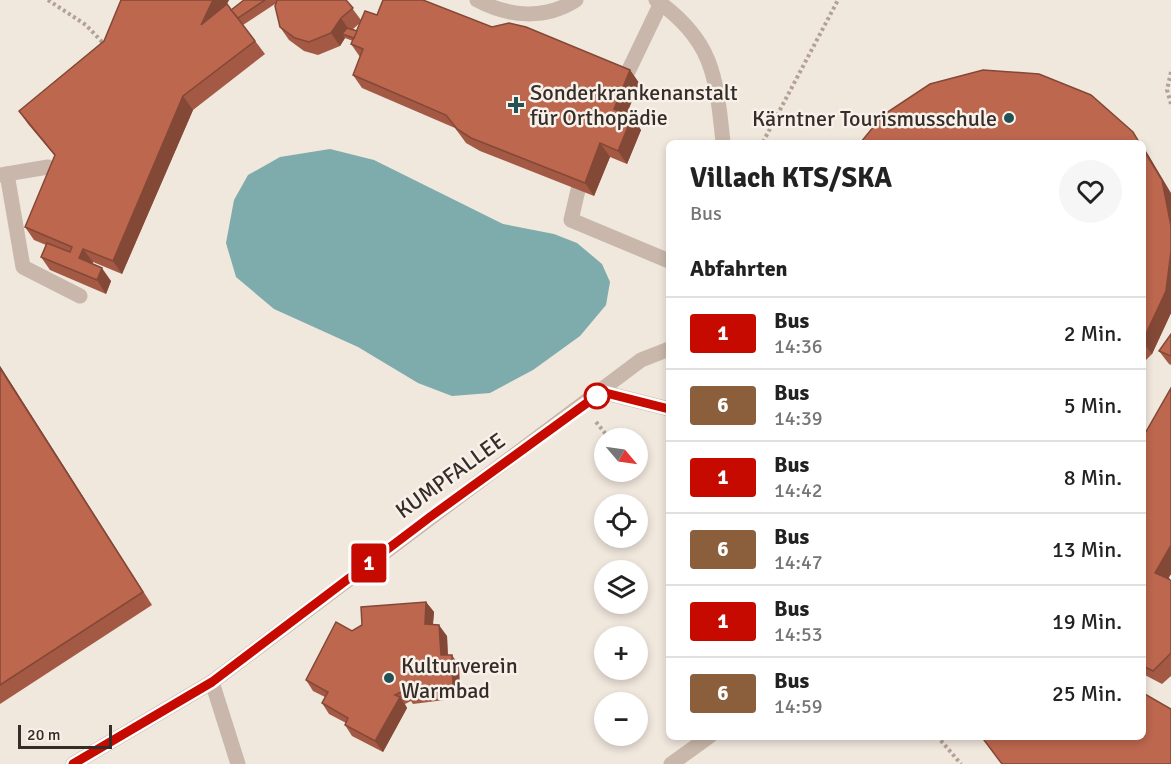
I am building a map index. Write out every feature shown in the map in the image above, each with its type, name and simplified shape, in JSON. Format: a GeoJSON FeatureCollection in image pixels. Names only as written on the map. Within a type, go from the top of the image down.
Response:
{"type":"FeatureCollection","features":[{"type":"Feature","properties":{"kind":"street"},"geometry":{"type":"LineString","coordinates":[[477,0],[505,5],[533,15],[556,11],[576,0]]}},
{"type":"Feature","properties":{"kind":"street"},"geometry":{"type":"LineString","coordinates":[[625,78],[658,2],[691,28],[708,59],[718,92],[723,140]]}},
{"type":"Feature","properties":{"kind":"street"},"geometry":{"type":"LineString","coordinates":[[48,167],[3,175],[23,267],[80,296]]}},
{"type":"Feature","properties":{"kind":"street"},"geometry":{"type":"LineString","coordinates":[[578,190],[571,220],[666,260]]}},
{"type":"Feature","properties":{"kind":"street","name":"KUMPFALLEE"},"geometry":{"type":"LineString","coordinates":[[73,764],[212,682],[430,517],[602,392],[641,360],[666,350]]}},
{"type":"Feature","properties":{"kind":"street"},"geometry":{"type":"LineString","coordinates":[[602,392],[666,409]]}},
{"type":"Feature","properties":{"kind":"street"},"geometry":{"type":"LineString","coordinates":[[212,682],[238,764]]}},
{"type":"Feature","properties":{"kind":"street"},"geometry":{"type":"LineString","coordinates":[[671,764],[704,740]]}},
{"type":"Feature","properties":{"kind":"path"},"geometry":{"type":"LineString","coordinates":[[48,0],[86,25],[106,47]]}},
{"type":"Feature","properties":{"kind":"path"},"geometry":{"type":"LineString","coordinates":[[765,140],[838,0]]}},
{"type":"Feature","properties":{"kind":"path"},"geometry":{"type":"LineString","coordinates":[[1171,72],[1167,90],[1171,104]]}},
{"type":"Feature","properties":{"kind":"path"},"geometry":{"type":"LineString","coordinates":[[940,740],[961,764]]}},
{"type":"Feature","properties":{"kind":"water"},"geometry":{"type":"Polygon","coordinates":[[[330,149],[374,160],[503,224],[554,234],[577,243],[602,264],[610,282],[606,305],[580,336],[533,370],[490,393],[452,396],[418,383],[358,347],[274,309],[236,277],[226,243],[234,200],[248,175],[280,157],[330,149]]]}},
{"type":"Feature","properties":{"kind":"building"},"geometry":{"type":"Polygon","coordinates":[[[121,0],[213,0],[201,25],[227,4],[255,41],[183,96],[113,261],[83,249],[79,258],[102,268],[97,280],[41,257],[47,243],[70,252],[72,247],[25,227],[55,155],[19,111],[104,41],[121,0]]]}},
{"type":"Feature","properties":{"kind":"building"},"geometry":{"type":"Polygon","coordinates":[[[244,0],[265,0],[238,18],[231,10],[244,0]]]}},
{"type":"Feature","properties":{"kind":"building"},"geometry":{"type":"Polygon","coordinates":[[[277,0],[346,0],[353,8],[341,18],[331,33],[309,42],[295,38],[280,27],[275,6],[277,0]]]}},
{"type":"Feature","properties":{"kind":"building","name":"Sonderkrankenanstalt für Orthopädie"},"geometry":{"type":"Polygon","coordinates":[[[383,0],[423,0],[492,27],[509,23],[526,27],[630,70],[614,109],[632,117],[618,151],[600,143],[585,183],[471,138],[457,129],[446,115],[353,75],[363,49],[351,44],[365,11],[377,15],[383,0]]]}},
{"type":"Feature","properties":{"kind":"building"},"geometry":{"type":"Polygon","coordinates":[[[347,28],[357,31],[354,38],[342,34],[347,28]]]}},
{"type":"Feature","properties":{"kind":"building","name":"Kärntner Tourismusschule"},"geometry":{"type":"Polygon","coordinates":[[[983,70],[1039,74],[1091,95],[1133,132],[1138,140],[863,140],[883,115],[930,84],[983,70]]]}},
{"type":"Feature","properties":{"kind":"building"},"geometry":{"type":"Polygon","coordinates":[[[1146,154],[1162,180],[1171,226],[1171,251],[1166,291],[1146,334],[1146,154]]]}},
{"type":"Feature","properties":{"kind":"building"},"geometry":{"type":"Polygon","coordinates":[[[1171,334],[1171,356],[1159,351],[1171,334]]]}},
{"type":"Feature","properties":{"kind":"building"},"geometry":{"type":"Polygon","coordinates":[[[0,368],[143,592],[0,685],[0,368]]]}},
{"type":"Feature","properties":{"kind":"building"},"geometry":{"type":"Polygon","coordinates":[[[1171,388],[1171,545],[1155,573],[1171,581],[1171,653],[1153,671],[1146,668],[1146,432],[1171,388]]]}},
{"type":"Feature","properties":{"kind":"building","name":"Kulturverein Warmbad"},"geometry":{"type":"Polygon","coordinates":[[[426,602],[425,624],[439,625],[441,655],[452,655],[453,688],[406,693],[405,690],[395,695],[400,697],[375,741],[345,725],[348,718],[322,703],[328,692],[306,680],[336,622],[352,631],[362,625],[361,607],[426,602]]]}},
{"type":"Feature","properties":{"kind":"building"},"geometry":{"type":"Polygon","coordinates":[[[1146,695],[1171,709],[1171,764],[1002,764],[984,740],[1146,740],[1146,695]]]}},
{"type":"Feature","properties":{"kind":"bus line","name":"1"},"geometry":{"type":"LineString","coordinates":[[73,764],[212,682],[430,517],[602,392],[666,408]]}},
{"type":"Feature","properties":{"kind":"place","name":"Sonderkrankenanstalt für Orthopädie"},"geometry":{"type":"Point","coordinates":[516,105]}},
{"type":"Feature","properties":{"kind":"place","name":"Kärntner Tourismusschule"},"geometry":{"type":"Point","coordinates":[1009,118]}},
{"type":"Feature","properties":{"kind":"place","name":"Kulturverein Warmbad"},"geometry":{"type":"Point","coordinates":[389,678]}}]}
